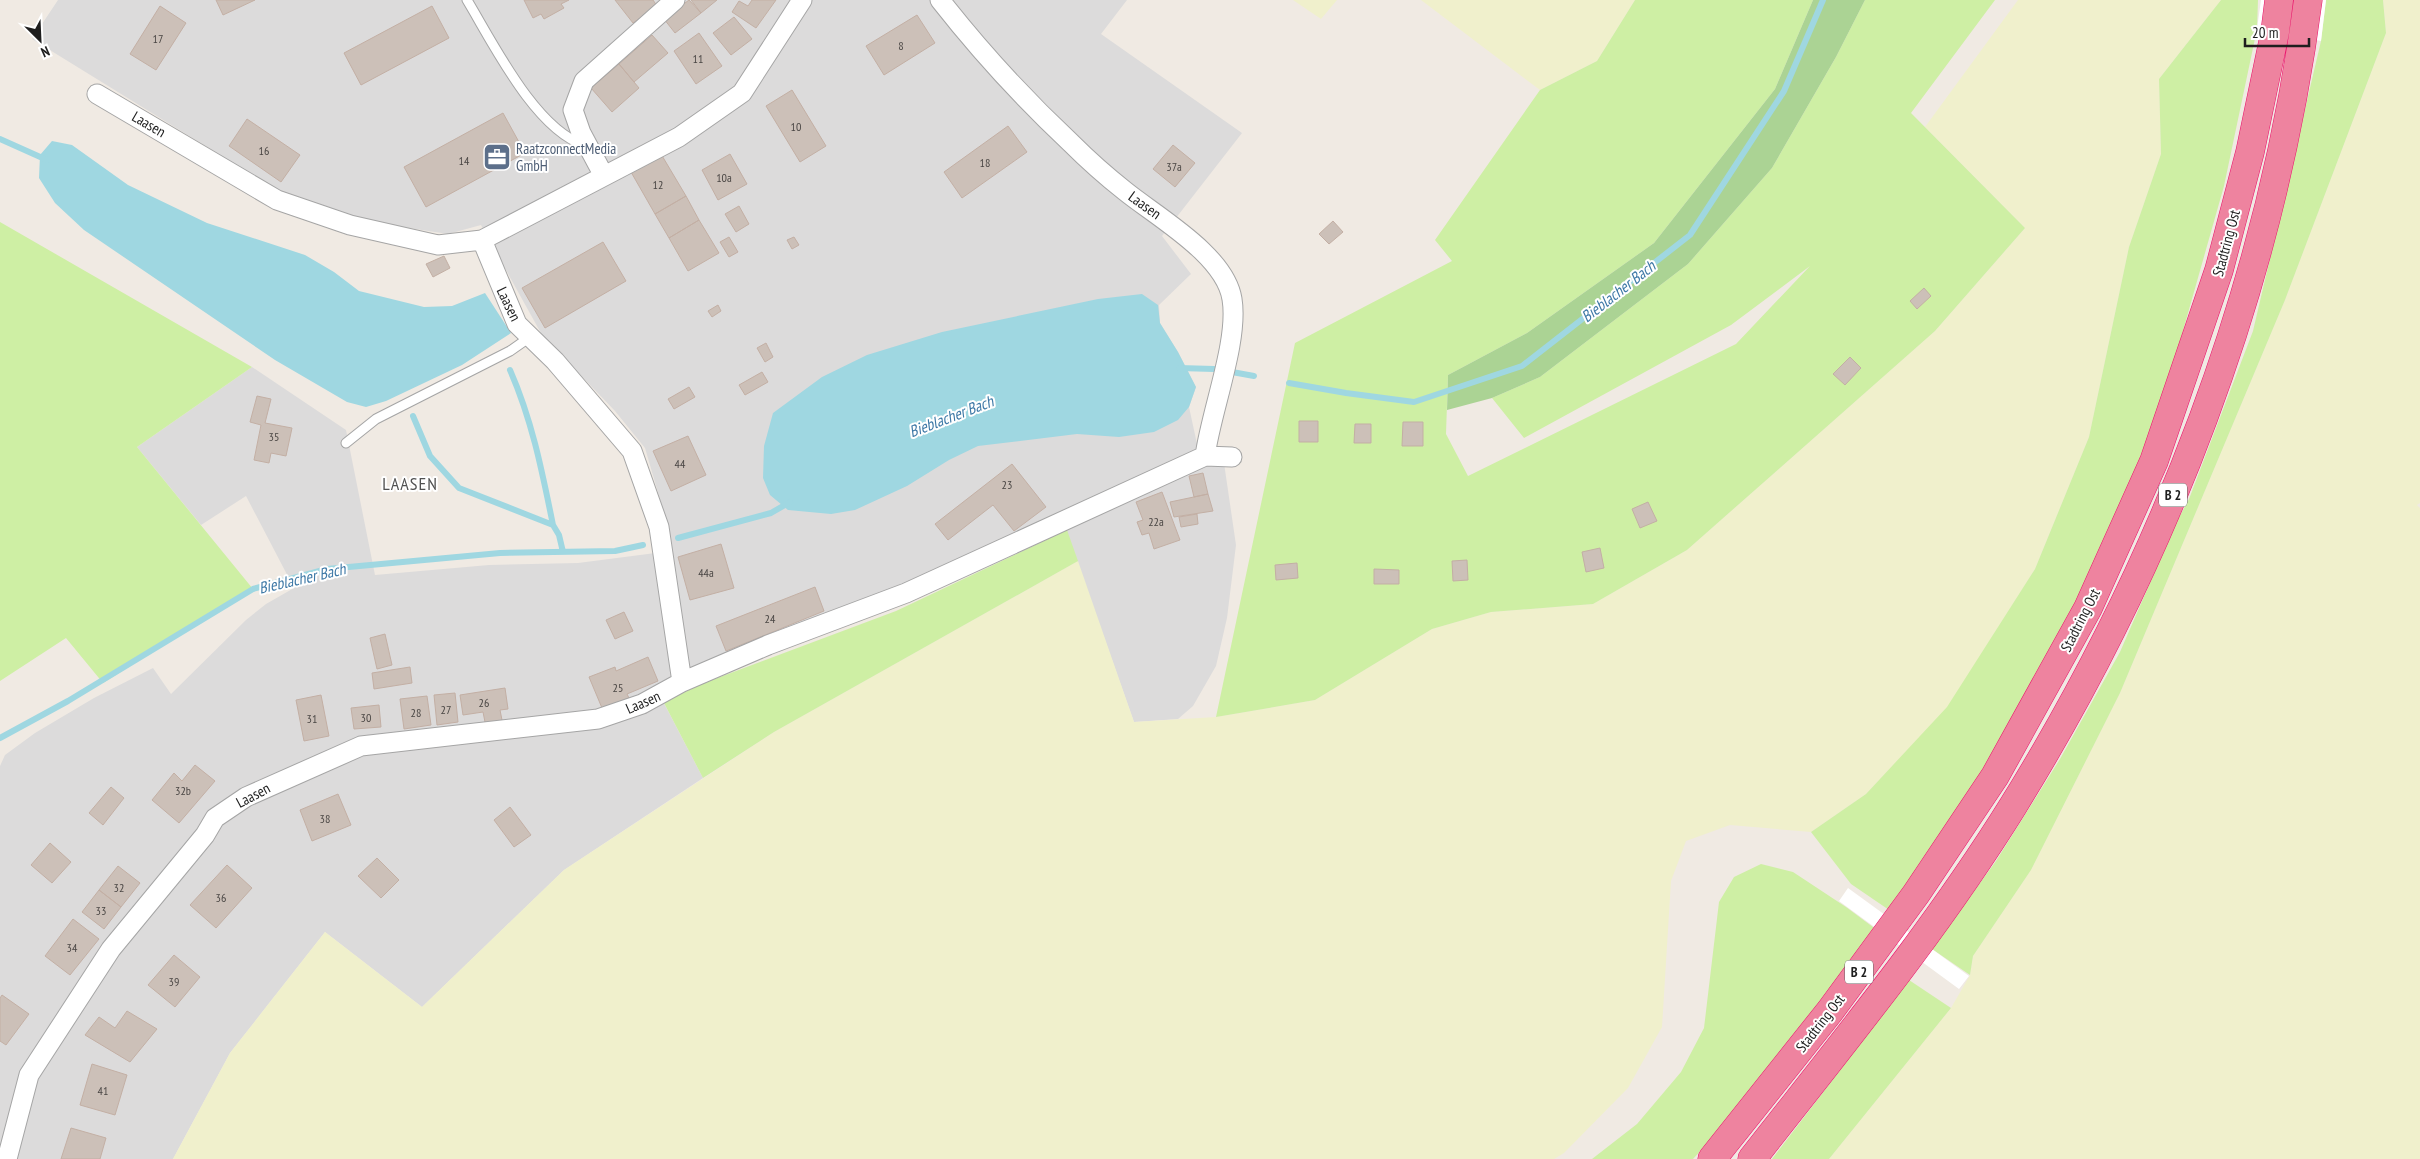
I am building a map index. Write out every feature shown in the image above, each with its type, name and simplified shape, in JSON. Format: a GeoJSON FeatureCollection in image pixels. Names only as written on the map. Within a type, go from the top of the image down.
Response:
{"type":"FeatureCollection","features":[{"type":"Feature","properties":{"kind":"highway","name":"Stadtring Ost"},"geometry":{"type":"LineString","coordinates":[[1712,1159],[1830,1011],[1916,894],[1995,776],[2088,608],[2154,461],[2219,270],[2250,152],[2275,32],[2278,0]]}},
{"type":"Feature","properties":{"kind":"highway","name":"Stadtring Ost"},"geometry":{"type":"LineString","coordinates":[[1752,1159],[1875,1003],[2012,807],[2070,709],[2128,597],[2177,486],[2216,384],[2250,276],[2276,177],[2303,38],[2308,0]]}},
{"type":"Feature","properties":{"kind":"street"},"geometry":{"type":"LineString","coordinates":[[604,176],[573,110],[584,81],[675,0]]}},
{"type":"Feature","properties":{"kind":"street","name":"Laasen"},"geometry":{"type":"LineString","coordinates":[[97,94],[277,200],[350,226],[438,245],[482,240],[679,137],[742,93],[802,0]]}},
{"type":"Feature","properties":{"kind":"street","name":"Laasen"},"geometry":{"type":"LineString","coordinates":[[940,0],[1021,93],[1071,143],[1126,192],[1163,218],[1202,251],[1225,279],[1232,299],[1232,323],[1229,349],[1205,456]]}},
{"type":"Feature","properties":{"kind":"street","name":"Laasen"},"geometry":{"type":"LineString","coordinates":[[482,240],[517,324],[555,361],[632,451],[659,526],[682,682]]}},
{"type":"Feature","properties":{"kind":"street","name":"Laasen"},"geometry":{"type":"LineString","coordinates":[[7,1159],[29,1075],[111,949],[204,835],[215,818],[246,797],[361,746],[598,719],[642,704],[682,682],[768,645],[906,593],[1205,456],[1232,457]]}},
{"type":"Feature","properties":{"kind":"lane"},"geometry":{"type":"LineString","coordinates":[[467,0],[513,76],[539,110],[555,128],[577,143],[589,146]]}},
{"type":"Feature","properties":{"kind":"lane"},"geometry":{"type":"LineString","coordinates":[[346,443],[376,420],[510,351],[530,337]]}},
{"type":"Feature","properties":{"kind":"shaded area"},"geometry":{"type":"Polygon","coordinates":[[[58,0],[1127,0],[1101,34],[1242,133],[1162,236],[1191,274],[1159,305],[1160,323],[1196,387],[1189,407],[1202,467],[1224,463],[1236,545],[1227,618],[1216,666],[1193,706],[1178,719],[1134,722],[1060,513],[916,582],[656,688],[703,778],[564,870],[422,1007],[325,932],[230,1053],[173,1159],[0,1159],[0,766],[5,755],[35,733],[94,698],[153,668],[171,694],[246,620],[266,604],[294,588],[246,496],[201,525],[137,447],[252,367],[346,430],[375,575],[489,565],[578,563],[671,551],[666,520],[645,448],[615,411],[542,335],[481,225],[448,234],[396,226],[333,211],[275,189],[32,39],[58,0]]]}},
{"type":"Feature","properties":{"kind":"green space"},"geometry":{"type":"Polygon","coordinates":[[[1293,0],[1337,0],[1321,19],[1293,0]]]}},
{"type":"Feature","properties":{"kind":"green space"},"geometry":{"type":"Polygon","coordinates":[[[1421,0],[1635,0],[1597,61],[1540,90],[1421,0]]]}},
{"type":"Feature","properties":{"kind":"green space"},"geometry":{"type":"Polygon","coordinates":[[[1635,0],[1813,0],[1775,89],[1654,243],[1527,333],[1448,375],[1446,434],[1468,476],[1736,344],[1810,266],[1731,325],[1524,438],[1492,398],[1540,377],[1688,264],[1772,168],[1836,57],[1865,0],[1995,0],[1911,113],[2025,228],[1935,331],[1687,550],[1593,604],[1491,612],[1432,629],[1315,700],[1216,717],[1295,343],[1452,261],[1435,240],[1540,90],[1597,61],[1635,0]]]}},
{"type":"Feature","properties":{"kind":"green space"},"geometry":{"type":"Polygon","coordinates":[[[1813,0],[1865,0],[1836,57],[1772,168],[1688,264],[1540,377],[1492,398],[1447,410],[1448,375],[1527,333],[1654,243],[1775,89],[1813,0]]]}},
{"type":"Feature","properties":{"kind":"green space"},"geometry":{"type":"Polygon","coordinates":[[[2018,0],[2221,0],[2159,79],[2161,154],[2129,247],[2089,437],[2035,569],[1948,707],[1866,794],[1811,832],[1730,825],[1686,841],[1671,881],[1662,1027],[1628,1088],[1564,1153],[1554,1159],[173,1159],[230,1053],[325,932],[422,1007],[564,870],[774,732],[1078,561],[1134,722],[1216,717],[1315,700],[1432,629],[1491,612],[1593,604],[1687,550],[1935,331],[2025,228],[1925,127],[2018,0]]]}},
{"type":"Feature","properties":{"kind":"green space"},"geometry":{"type":"Polygon","coordinates":[[[2221,0],[2258,0],[2257,29],[2224,186],[2173,366],[2134,475],[2072,619],[2008,737],[1892,912],[1851,884],[1811,832],[1866,794],[1947,707],[2035,569],[2089,437],[2129,247],[2161,154],[2159,79],[2221,0]]]}},
{"type":"Feature","properties":{"kind":"green space"},"geometry":{"type":"Polygon","coordinates":[[[2326,0],[2383,0],[2386,33],[2285,300],[2120,693],[2031,870],[1973,956],[1970,975],[1932,949],[1996,861],[2060,759],[2120,652],[2176,523],[2189,499],[2253,331],[2321,41],[2326,0]]]}},
{"type":"Feature","properties":{"kind":"green space"},"geometry":{"type":"Polygon","coordinates":[[[2383,0],[2420,0],[2420,503],[2417,505],[2420,508],[2420,1159],[1829,1159],[1951,1008],[1970,975],[1973,956],[2031,870],[2120,693],[2285,300],[2386,33],[2383,0]]]}},
{"type":"Feature","properties":{"kind":"green space"},"geometry":{"type":"Polygon","coordinates":[[[0,222],[252,367],[137,447],[253,589],[103,683],[66,638],[0,681],[0,222]]]}},
{"type":"Feature","properties":{"kind":"green space"},"geometry":{"type":"Polygon","coordinates":[[[1067,530],[1078,561],[774,732],[703,778],[664,703],[696,686],[896,611],[1067,530]]]}},
{"type":"Feature","properties":{"kind":"green space"},"geometry":{"type":"Polygon","coordinates":[[[1761,864],[1793,872],[1877,930],[1726,1124],[1693,1159],[1592,1159],[1637,1124],[1681,1072],[1704,1028],[1719,902],[1734,877],[1761,864]]]}},
{"type":"Feature","properties":{"kind":"green space"},"geometry":{"type":"Polygon","coordinates":[[[1909,980],[1951,1008],[1829,1159],[1772,1159],[1909,980]]]}},
{"type":"Feature","properties":{"kind":"water"},"geometry":{"type":"Polygon","coordinates":[[[52,141],[72,145],[128,185],[207,223],[305,255],[334,272],[359,291],[424,307],[452,306],[485,293],[511,333],[462,365],[386,401],[366,407],[347,402],[275,360],[84,230],[55,203],[39,178],[40,155],[52,141]]]}},
{"type":"Feature","properties":{"kind":"water"},"geometry":{"type":"Polygon","coordinates":[[[1142,294],[1158,305],[1160,323],[1196,387],[1189,407],[1178,420],[1154,432],[1119,437],[1077,434],[978,446],[949,460],[907,486],[855,510],[831,514],[788,510],[770,495],[763,478],[764,446],[773,413],[822,377],[867,355],[942,332],[1098,299],[1142,294]]]}},
{"type":"Feature","properties":{"kind":"pier"},"geometry":{"type":"Polygon","coordinates":[[[2261,0],[2326,0],[2321,41],[2257,29],[2261,0]]]}},
{"type":"Feature","properties":{"kind":"pier"},"geometry":{"type":"Polygon","coordinates":[[[1848,888],[1969,976],[1959,989],[1839,901],[1848,888]]]}},
{"type":"Feature","properties":{"kind":"building"},"geometry":{"type":"Polygon","coordinates":[[[216,0],[255,0],[223,15],[216,0]]]}},
{"type":"Feature","properties":{"kind":"building"},"geometry":{"type":"Polygon","coordinates":[[[524,0],[569,0],[561,4],[564,8],[544,19],[541,14],[533,18],[524,0]]]}},
{"type":"Feature","properties":{"kind":"building"},"geometry":{"type":"Polygon","coordinates":[[[615,0],[653,0],[657,6],[633,23],[615,0]]]}},
{"type":"Feature","properties":{"kind":"building"},"geometry":{"type":"Polygon","coordinates":[[[689,0],[701,13],[675,33],[664,19],[689,0]]]}},
{"type":"Feature","properties":{"kind":"building"},"geometry":{"type":"Polygon","coordinates":[[[691,0],[717,0],[701,13],[691,0]]]}},
{"type":"Feature","properties":{"kind":"building"},"geometry":{"type":"Polygon","coordinates":[[[752,0],[776,0],[756,28],[732,12],[739,1],[748,6],[752,0]]]}},
{"type":"Feature","properties":{"kind":"building"},"geometry":{"type":"Polygon","coordinates":[[[160,6],[186,23],[156,70],[130,54],[160,6]]]}},
{"type":"Feature","properties":{"kind":"building"},"geometry":{"type":"Polygon","coordinates":[[[432,6],[449,38],[361,85],[344,53],[432,6]]]}},
{"type":"Feature","properties":{"kind":"building"},"geometry":{"type":"Polygon","coordinates":[[[917,15],[935,43],[884,75],[866,46],[917,15]]]}},
{"type":"Feature","properties":{"kind":"building"},"geometry":{"type":"Polygon","coordinates":[[[734,17],[752,39],[731,55],[713,33],[734,17]]]}},
{"type":"Feature","properties":{"kind":"building"},"geometry":{"type":"Polygon","coordinates":[[[699,33],[722,66],[696,84],[674,51],[699,33]]]}},
{"type":"Feature","properties":{"kind":"building"},"geometry":{"type":"Polygon","coordinates":[[[652,35],[668,53],[634,82],[619,64],[652,35]]]}},
{"type":"Feature","properties":{"kind":"building"},"geometry":{"type":"Polygon","coordinates":[[[619,64],[639,88],[612,112],[591,88],[619,64]]]}},
{"type":"Feature","properties":{"kind":"building"},"geometry":{"type":"Polygon","coordinates":[[[792,90],[826,146],[800,162],[766,106],[792,90]]]}},
{"type":"Feature","properties":{"kind":"building"},"geometry":{"type":"Polygon","coordinates":[[[503,113],[525,153],[426,207],[404,167],[503,113]]]}},
{"type":"Feature","properties":{"kind":"building"},"geometry":{"type":"Polygon","coordinates":[[[247,119],[300,155],[281,182],[229,146],[247,119]]]}},
{"type":"Feature","properties":{"kind":"building"},"geometry":{"type":"Polygon","coordinates":[[[1008,126],[1027,152],[962,198],[944,172],[1008,126]]]}},
{"type":"Feature","properties":{"kind":"building"},"geometry":{"type":"Polygon","coordinates":[[[1173,145],[1195,163],[1175,187],[1153,169],[1173,145]]]}},
{"type":"Feature","properties":{"kind":"building"},"geometry":{"type":"Polygon","coordinates":[[[661,154],[686,196],[655,214],[631,172],[661,154]]]}},
{"type":"Feature","properties":{"kind":"building"},"geometry":{"type":"Polygon","coordinates":[[[730,154],[747,184],[718,200],[702,170],[730,154]]]}},
{"type":"Feature","properties":{"kind":"building"},"geometry":{"type":"Polygon","coordinates":[[[686,196],[699,220],[669,238],[655,214],[686,196]]]}},
{"type":"Feature","properties":{"kind":"building"},"geometry":{"type":"Polygon","coordinates":[[[739,206],[749,224],[736,232],[725,214],[739,206]]]}},
{"type":"Feature","properties":{"kind":"building"},"geometry":{"type":"Polygon","coordinates":[[[699,220],[719,253],[688,271],[669,238],[699,220]]]}},
{"type":"Feature","properties":{"kind":"building"},"geometry":{"type":"Polygon","coordinates":[[[1333,221],[1343,232],[1329,244],[1319,234],[1333,221]]]}},
{"type":"Feature","properties":{"kind":"building"},"geometry":{"type":"Polygon","coordinates":[[[729,237],[738,252],[729,257],[720,242],[729,237]]]}},
{"type":"Feature","properties":{"kind":"building"},"geometry":{"type":"Polygon","coordinates":[[[794,237],[799,245],[792,249],[787,240],[794,237]]]}},
{"type":"Feature","properties":{"kind":"building"},"geometry":{"type":"Polygon","coordinates":[[[603,242],[626,281],[545,328],[522,288],[603,242]]]}},
{"type":"Feature","properties":{"kind":"building"},"geometry":{"type":"Polygon","coordinates":[[[444,256],[450,268],[433,277],[426,264],[444,256]]]}},
{"type":"Feature","properties":{"kind":"building"},"geometry":{"type":"Polygon","coordinates":[[[1924,288],[1931,296],[1917,309],[1910,301],[1924,288]]]}},
{"type":"Feature","properties":{"kind":"building"},"geometry":{"type":"Polygon","coordinates":[[[718,305],[721,311],[712,317],[708,311],[718,305]]]}},
{"type":"Feature","properties":{"kind":"building"},"geometry":{"type":"Polygon","coordinates":[[[766,343],[773,357],[765,362],[757,348],[766,343]]]}},
{"type":"Feature","properties":{"kind":"building"},"geometry":{"type":"Polygon","coordinates":[[[1850,357],[1861,368],[1845,385],[1833,374],[1850,357]]]}},
{"type":"Feature","properties":{"kind":"building"},"geometry":{"type":"Polygon","coordinates":[[[762,372],[768,382],[745,395],[739,385],[762,372]]]}},
{"type":"Feature","properties":{"kind":"building"},"geometry":{"type":"Polygon","coordinates":[[[689,387],[695,397],[674,409],[668,399],[689,387]]]}},
{"type":"Feature","properties":{"kind":"building"},"geometry":{"type":"Polygon","coordinates":[[[257,396],[271,399],[265,423],[292,428],[286,456],[271,453],[269,463],[254,460],[261,425],[250,422],[257,396]]]}},
{"type":"Feature","properties":{"kind":"building"},"geometry":{"type":"Polygon","coordinates":[[[1299,421],[1318,421],[1318,442],[1299,442],[1299,421]]]}},
{"type":"Feature","properties":{"kind":"building"},"geometry":{"type":"Polygon","coordinates":[[[1403,422],[1423,422],[1423,446],[1402,446],[1403,422]]]}},
{"type":"Feature","properties":{"kind":"building"},"geometry":{"type":"Polygon","coordinates":[[[1355,424],[1371,424],[1371,443],[1354,443],[1355,424]]]}},
{"type":"Feature","properties":{"kind":"building"},"geometry":{"type":"Polygon","coordinates":[[[688,436],[706,475],[671,491],[653,451],[688,436]]]}},
{"type":"Feature","properties":{"kind":"building"},"geometry":{"type":"Polygon","coordinates":[[[1012,464],[1046,507],[1014,531],[993,505],[948,540],[935,524],[1012,464]]]}},
{"type":"Feature","properties":{"kind":"building"},"geometry":{"type":"Polygon","coordinates":[[[1203,473],[1208,494],[1194,497],[1189,476],[1203,473]]]}},
{"type":"Feature","properties":{"kind":"building"},"geometry":{"type":"Polygon","coordinates":[[[1162,492],[1180,540],[1154,549],[1149,533],[1142,535],[1137,522],[1143,520],[1136,502],[1162,492]]]}},
{"type":"Feature","properties":{"kind":"building"},"geometry":{"type":"Polygon","coordinates":[[[1208,494],[1213,511],[1174,517],[1170,502],[1208,494]]]}},
{"type":"Feature","properties":{"kind":"building"},"geometry":{"type":"Polygon","coordinates":[[[1648,502],[1657,521],[1640,528],[1632,509],[1648,502]]]}},
{"type":"Feature","properties":{"kind":"building"},"geometry":{"type":"Polygon","coordinates":[[[1197,514],[1198,524],[1181,527],[1179,517],[1197,514]]]}},
{"type":"Feature","properties":{"kind":"building"},"geometry":{"type":"Polygon","coordinates":[[[721,544],[734,588],[690,600],[678,557],[721,544]]]}},
{"type":"Feature","properties":{"kind":"building"},"geometry":{"type":"Polygon","coordinates":[[[1600,548],[1604,568],[1586,572],[1582,552],[1600,548]]]}},
{"type":"Feature","properties":{"kind":"building"},"geometry":{"type":"Polygon","coordinates":[[[1467,560],[1468,580],[1453,581],[1452,561],[1467,560]]]}},
{"type":"Feature","properties":{"kind":"building"},"geometry":{"type":"Polygon","coordinates":[[[1297,563],[1298,578],[1276,580],[1275,565],[1297,563]]]}},
{"type":"Feature","properties":{"kind":"building"},"geometry":{"type":"Polygon","coordinates":[[[1374,569],[1399,570],[1399,584],[1374,584],[1374,569]]]}},
{"type":"Feature","properties":{"kind":"building"},"geometry":{"type":"Polygon","coordinates":[[[815,587],[824,611],[726,651],[716,626],[815,587]]]}},
{"type":"Feature","properties":{"kind":"building"},"geometry":{"type":"Polygon","coordinates":[[[624,612],[633,631],[615,639],[606,620],[624,612]]]}},
{"type":"Feature","properties":{"kind":"building"},"geometry":{"type":"Polygon","coordinates":[[[385,634],[392,665],[377,669],[370,638],[385,634]]]}},
{"type":"Feature","properties":{"kind":"building"},"geometry":{"type":"Polygon","coordinates":[[[648,657],[658,681],[627,694],[629,698],[602,708],[589,677],[615,667],[616,671],[648,657]]]}},
{"type":"Feature","properties":{"kind":"building"},"geometry":{"type":"Polygon","coordinates":[[[410,667],[412,683],[374,689],[372,673],[410,667]]]}},
{"type":"Feature","properties":{"kind":"building"},"geometry":{"type":"Polygon","coordinates":[[[505,688],[508,709],[500,710],[503,725],[486,727],[483,712],[463,715],[460,695],[505,688]]]}},
{"type":"Feature","properties":{"kind":"building"},"geometry":{"type":"Polygon","coordinates":[[[455,693],[458,722],[437,725],[434,695],[455,693]]]}},
{"type":"Feature","properties":{"kind":"building"},"geometry":{"type":"Polygon","coordinates":[[[321,695],[329,736],[304,741],[296,700],[321,695]]]}},
{"type":"Feature","properties":{"kind":"building"},"geometry":{"type":"Polygon","coordinates":[[[427,696],[431,725],[404,729],[400,699],[427,696]]]}},
{"type":"Feature","properties":{"kind":"building"},"geometry":{"type":"Polygon","coordinates":[[[379,705],[381,727],[354,729],[351,708],[379,705]]]}},
{"type":"Feature","properties":{"kind":"building"},"geometry":{"type":"Polygon","coordinates":[[[195,765],[215,781],[179,823],[152,800],[174,773],[182,781],[195,765]]]}},
{"type":"Feature","properties":{"kind":"building"},"geometry":{"type":"Polygon","coordinates":[[[111,787],[124,798],[103,825],[89,813],[111,787]]]}},
{"type":"Feature","properties":{"kind":"building"},"geometry":{"type":"Polygon","coordinates":[[[338,794],[351,825],[312,841],[300,810],[338,794]]]}},
{"type":"Feature","properties":{"kind":"building"},"geometry":{"type":"Polygon","coordinates":[[[510,807],[531,835],[514,847],[494,820],[510,807]]]}},
{"type":"Feature","properties":{"kind":"building"},"geometry":{"type":"Polygon","coordinates":[[[50,843],[71,862],[52,883],[31,865],[50,843]]]}},
{"type":"Feature","properties":{"kind":"building"},"geometry":{"type":"Polygon","coordinates":[[[377,858],[399,880],[381,898],[358,876],[377,858]]]}},
{"type":"Feature","properties":{"kind":"building"},"geometry":{"type":"Polygon","coordinates":[[[227,865],[252,888],[216,928],[190,905],[227,865]]]}},
{"type":"Feature","properties":{"kind":"building"},"geometry":{"type":"Polygon","coordinates":[[[118,866],[140,883],[121,907],[99,890],[118,866]]]}},
{"type":"Feature","properties":{"kind":"building"},"geometry":{"type":"Polygon","coordinates":[[[99,890],[121,907],[104,929],[82,912],[99,890]]]}},
{"type":"Feature","properties":{"kind":"building"},"geometry":{"type":"Polygon","coordinates":[[[73,919],[99,939],[70,975],[45,956],[73,919]]]}},
{"type":"Feature","properties":{"kind":"building"},"geometry":{"type":"Polygon","coordinates":[[[174,955],[200,977],[175,1007],[148,985],[174,955]]]}},
{"type":"Feature","properties":{"kind":"building"},"geometry":{"type":"Polygon","coordinates":[[[2,995],[29,1014],[6,1045],[0,1041],[0,998],[2,995]]]}},
{"type":"Feature","properties":{"kind":"building"},"geometry":{"type":"Polygon","coordinates":[[[127,1011],[157,1029],[130,1062],[85,1035],[99,1017],[115,1028],[127,1011]]]}},
{"type":"Feature","properties":{"kind":"building"},"geometry":{"type":"Polygon","coordinates":[[[92,1064],[127,1075],[115,1115],[80,1105],[92,1064]]]}},
{"type":"Feature","properties":{"kind":"building"},"geometry":{"type":"Polygon","coordinates":[[[71,1128],[106,1138],[100,1159],[61,1159],[71,1128]]]}},
{"type":"Feature","properties":{"kind":"waterway","name":"Bieblacher Bach"},"geometry":{"type":"LineString","coordinates":[[1289,383],[1414,402],[1522,366],[1690,235],[1784,91],[1823,0]]}},
{"type":"Feature","properties":{"kind":"waterway"},"geometry":{"type":"LineString","coordinates":[[0,139],[47,160]]}},
{"type":"Feature","properties":{"kind":"waterway","name":"Bieblacher Bach"},"geometry":{"type":"LineString","coordinates":[[1179,368],[1214,369]]}},
{"type":"Feature","properties":{"kind":"waterway"},"geometry":{"type":"LineString","coordinates":[[510,370],[530,427],[553,525]]}},
{"type":"Feature","properties":{"kind":"waterway","name":"Bieblacher Bach"},"geometry":{"type":"LineString","coordinates":[[1232,372],[1254,376]]}},
{"type":"Feature","properties":{"kind":"waterway"},"geometry":{"type":"LineString","coordinates":[[413,416],[430,456],[459,488],[553,525],[559,535],[563,552]]}},
{"type":"Feature","properties":{"kind":"waterway","name":"Bieblacher Bach"},"geometry":{"type":"LineString","coordinates":[[678,538],[771,513],[790,502]]}},
{"type":"Feature","properties":{"kind":"waterway","name":"Bieblacher Bach"},"geometry":{"type":"LineString","coordinates":[[0,738],[68,701],[253,589],[327,569],[500,553],[615,551],[643,545]]}},
{"type":"Feature","properties":{"kind":"place","name":"RaatzconnectMedia GmbH"},"geometry":{"type":"Point","coordinates":[497,157]}},
{"type":"Feature","properties":{"kind":"district","name":"LAASEN"},"geometry":{"type":"Point","coordinates":[410,483]}}]}
